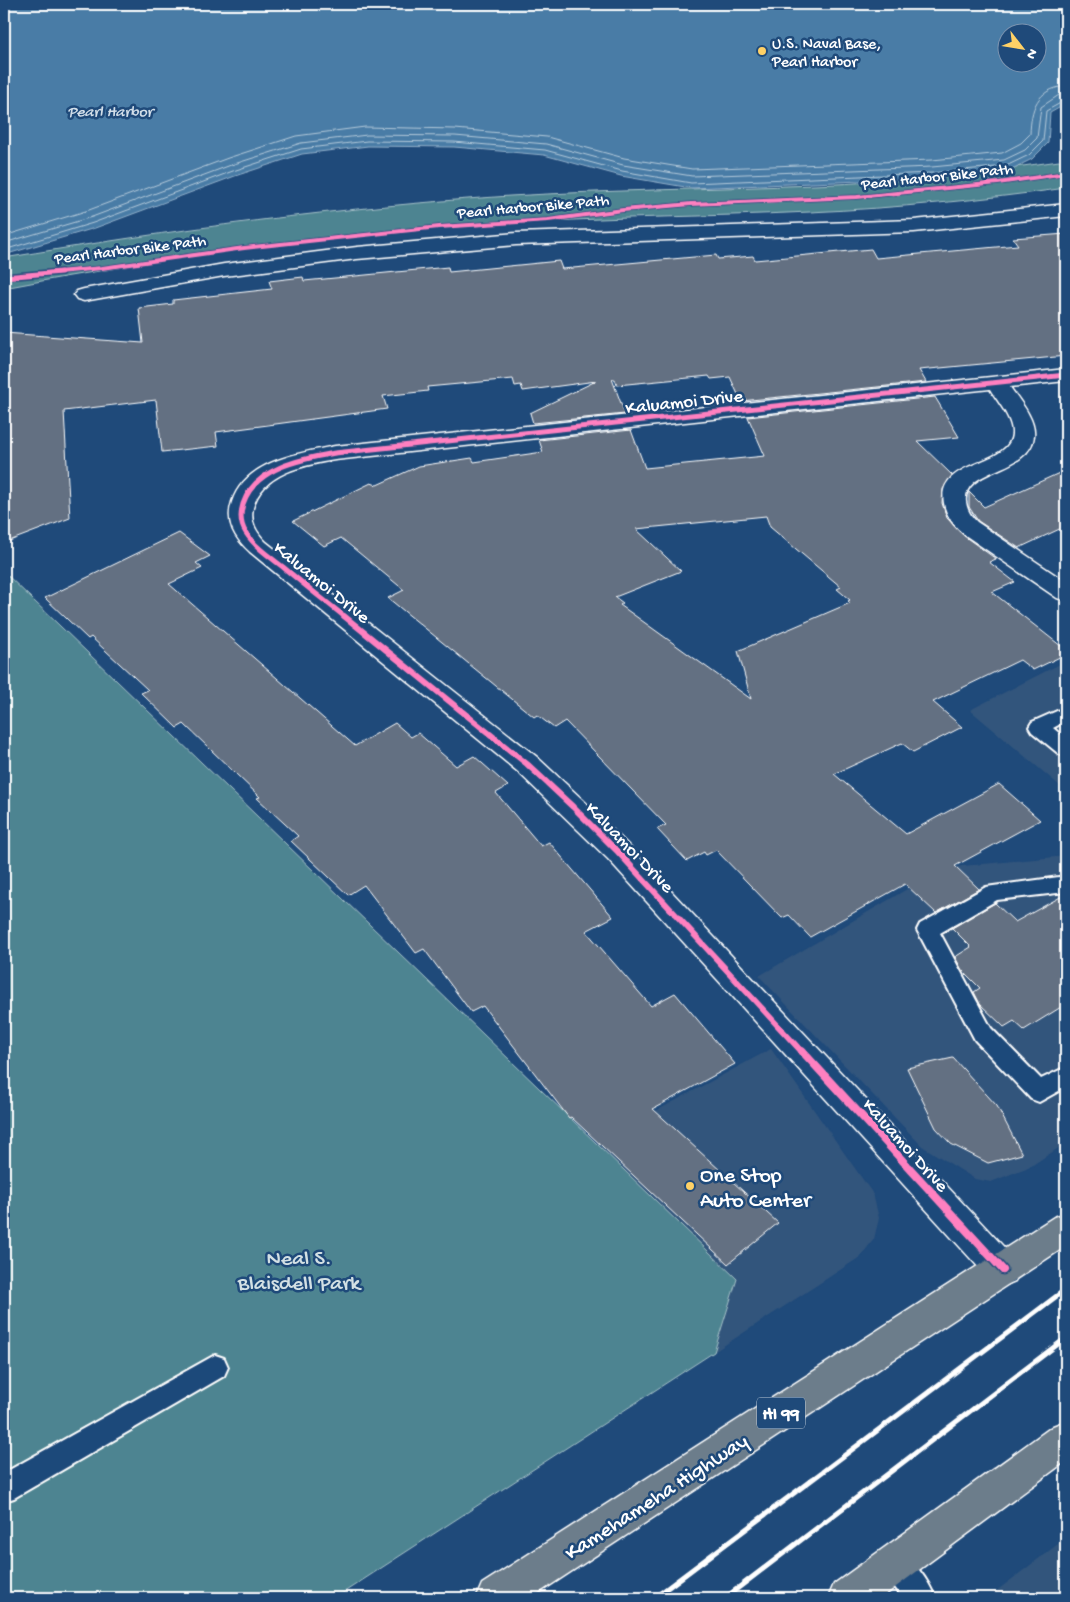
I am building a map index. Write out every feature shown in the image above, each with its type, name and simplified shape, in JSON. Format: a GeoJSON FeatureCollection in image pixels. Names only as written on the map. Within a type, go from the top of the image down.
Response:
{"type":"FeatureCollection","features":[{"type":"Feature","properties":{"kind":"main road","name":"Kamehameha Highway"},"geometry":{"type":"LineString","coordinates":[[496,1598],[1066,1228]]}},
{"type":"Feature","properties":{"kind":"main road"},"geometry":{"type":"LineString","coordinates":[[848,1598],[1064,1445]]}},
{"type":"Feature","properties":{"kind":"street"},"geometry":{"type":"LineString","coordinates":[[84,294],[224,270],[357,253],[507,240],[914,226],[1066,210]]}},
{"type":"Feature","properties":{"kind":"street","name":"Kaluamoi Drive"},"geometry":{"type":"LineString","coordinates":[[1003,1270],[618,852],[527,764],[258,547],[244,531],[240,514],[242,502],[250,488],[264,477],[295,462],[335,453],[1066,376]]}},
{"type":"Feature","properties":{"kind":"street"},"geometry":{"type":"LineString","coordinates":[[996,382],[1022,426],[1024,436],[1021,444],[1012,454],[966,476],[957,486],[954,500],[957,511],[965,523],[1066,593]]}},
{"type":"Feature","properties":{"kind":"lane"},"geometry":{"type":"LineString","coordinates":[[1066,713],[1039,727],[1066,749]]}},
{"type":"Feature","properties":{"kind":"lane"},"geometry":{"type":"LineString","coordinates":[[1066,884],[993,893],[928,930],[983,1034],[1039,1092],[1066,1076]]}},
{"type":"Feature","properties":{"kind":"lane"},"geometry":{"type":"LineString","coordinates":[[4,1488],[215,1367]]}},
{"type":"Feature","properties":{"kind":"lane"},"geometry":{"type":"LineString","coordinates":[[895,1564],[921,1598]]}},
{"type":"Feature","properties":{"kind":"shaded area"},"geometry":{"type":"Polygon","coordinates":[[[1066,661],[1066,791],[970,710],[1066,661]]]}},
{"type":"Feature","properties":{"kind":"shaded area"},"geometry":{"type":"Polygon","coordinates":[[[1066,856],[1066,1143],[1031,1166],[991,1182],[975,1179],[922,1146],[759,976],[943,868],[1066,856]]]}},
{"type":"Feature","properties":{"kind":"shaded area"},"geometry":{"type":"Polygon","coordinates":[[[771,1049],[873,1194],[879,1218],[874,1239],[860,1257],[714,1352],[737,1279],[595,1144],[771,1049]]]}},
{"type":"Feature","properties":{"kind":"shaded area"},"geometry":{"type":"Polygon","coordinates":[[[1066,1538],[1066,1598],[987,1598],[1066,1538]]]}},
{"type":"Feature","properties":{"kind":"green space"},"geometry":{"type":"Polygon","coordinates":[[[1066,160],[1066,188],[1002,196],[906,206],[842,210],[576,220],[436,229],[312,241],[188,257],[4,288],[4,258],[130,238],[319,213],[510,196],[878,182],[1066,160]]]}},
{"type":"Feature","properties":{"kind":"green space","name":"Neal S. Blaisdell Park"},"geometry":{"type":"Polygon","coordinates":[[[4,572],[737,1279],[714,1352],[335,1598],[4,1598],[4,572]]]}},
{"type":"Feature","properties":{"kind":"water","name":"Pearl Harbor"},"geometry":{"type":"Polygon","coordinates":[[[4,4],[1066,4],[1066,104],[1050,113],[1048,143],[1032,159],[1008,171],[933,178],[691,188],[621,176],[544,155],[454,147],[368,146],[302,154],[235,176],[95,228],[4,255],[4,4]]]}},
{"type":"Feature","properties":{"kind":"building"},"geometry":{"type":"Polygon","coordinates":[[[1066,234],[1066,356],[919,370],[926,382],[741,401],[730,377],[711,379],[709,376],[617,385],[615,379],[612,379],[625,414],[533,423],[530,413],[596,381],[523,391],[521,385],[515,386],[513,379],[427,387],[428,391],[383,396],[387,409],[216,432],[218,446],[162,452],[156,400],[64,411],[70,518],[4,543],[4,333],[143,343],[139,308],[173,304],[173,300],[272,289],[269,281],[303,277],[304,281],[448,267],[449,272],[559,261],[562,269],[716,255],[718,259],[753,256],[755,260],[871,249],[876,258],[1018,245],[1013,238],[1066,234]]]}},
{"type":"Feature","properties":{"kind":"building"},"geometry":{"type":"Polygon","coordinates":[[[935,397],[959,437],[917,441],[952,475],[943,489],[942,503],[947,518],[964,536],[996,559],[989,562],[1015,582],[992,592],[1066,650],[1066,654],[1033,670],[1020,660],[933,702],[962,727],[913,752],[902,743],[834,774],[906,834],[999,784],[1040,820],[955,866],[979,889],[936,913],[905,884],[810,937],[789,915],[782,918],[716,850],[706,855],[704,852],[687,861],[657,829],[666,825],[565,721],[554,728],[537,715],[534,717],[388,598],[404,590],[341,538],[324,546],[293,521],[371,483],[377,485],[419,466],[472,458],[474,462],[543,452],[539,440],[631,430],[645,468],[765,456],[748,417],[935,397]],[[766,516],[636,529],[681,571],[615,597],[623,603],[620,605],[751,699],[738,651],[850,603],[848,601],[850,600],[837,589],[841,587],[770,527],[766,516]]]}},
{"type":"Feature","properties":{"kind":"building"},"geometry":{"type":"Polygon","coordinates":[[[1066,470],[1066,526],[1019,548],[978,521],[969,507],[969,492],[984,507],[1066,470]]]}},
{"type":"Feature","properties":{"kind":"building"},"geometry":{"type":"Polygon","coordinates":[[[179,533],[210,556],[196,563],[202,568],[169,584],[355,746],[395,723],[411,737],[418,733],[456,766],[474,756],[508,786],[496,793],[541,846],[549,842],[613,917],[586,931],[651,1006],[675,993],[735,1064],[653,1109],[778,1223],[728,1264],[571,1117],[569,1118],[483,1006],[471,1012],[424,949],[416,953],[364,885],[348,895],[291,841],[298,836],[257,798],[260,797],[184,724],[177,728],[141,693],[148,690],[91,637],[88,639],[45,598],[179,533]]]}},
{"type":"Feature","properties":{"kind":"building"},"geometry":{"type":"Polygon","coordinates":[[[1066,894],[1066,1004],[1024,1030],[1014,1021],[1004,1027],[980,1004],[974,992],[980,988],[962,970],[955,957],[971,947],[952,928],[995,903],[1015,922],[1066,894]]]}},
{"type":"Feature","properties":{"kind":"building"},"geometry":{"type":"Polygon","coordinates":[[[953,1058],[997,1106],[1022,1154],[988,1163],[951,1144],[936,1128],[907,1068],[953,1058]]]}},
{"type":"Feature","properties":{"kind":"railway"},"geometry":{"type":"LineString","coordinates":[[654,1598],[1066,1289]]}},
{"type":"Feature","properties":{"kind":"railway"},"geometry":{"type":"LineString","coordinates":[[725,1598],[1066,1338]]}},
{"type":"Feature","properties":{"kind":"cycle path","name":"Pearl Harbor Bike Path"},"geometry":{"type":"LineString","coordinates":[[4,277],[102,268],[244,248],[439,227],[548,220],[623,210],[691,204],[857,197],[998,183],[1066,173]]}},
{"type":"Feature","properties":{"kind":"cycle path"},"geometry":{"type":"LineString","coordinates":[[1003,1270],[618,852],[573,807],[527,764],[258,547],[244,530],[240,515],[245,496],[253,485],[264,476],[292,463],[335,453],[1066,375]]}},
{"type":"Feature","properties":{"kind":"place","name":"U.S. Naval Base, Pearl Harbor"},"geometry":{"type":"Point","coordinates":[762,51]}},
{"type":"Feature","properties":{"kind":"place","name":"One Stop Auto Center"},"geometry":{"type":"Point","coordinates":[690,1186]}}]}
